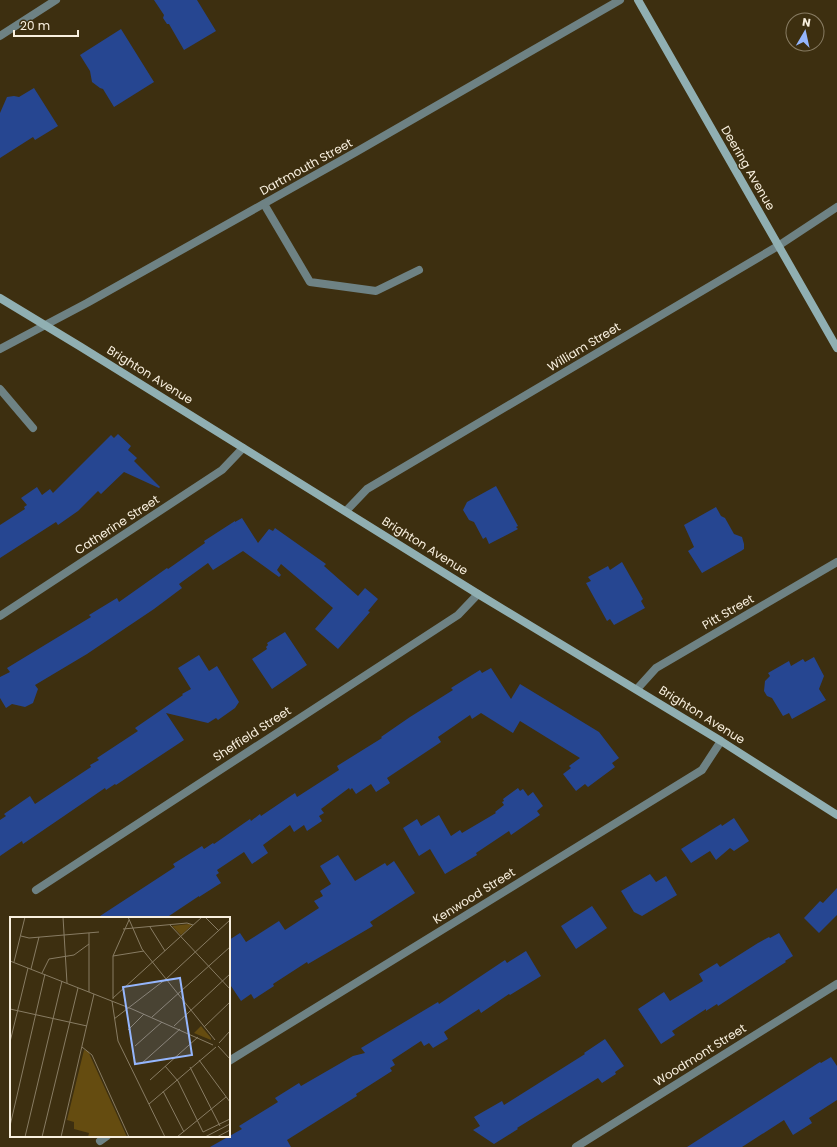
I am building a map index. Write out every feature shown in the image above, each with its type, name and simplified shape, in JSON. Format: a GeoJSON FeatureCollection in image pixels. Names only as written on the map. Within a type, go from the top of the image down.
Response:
{"type":"FeatureCollection","features":[{"type":"Feature","properties":{"kind":"main road","name":"Deering Avenue"},"geometry":{"type":"LineString","coordinates":[[638,0],[837,348]]}},
{"type":"Feature","properties":{"kind":"main road","name":"Brighton Avenue"},"geometry":{"type":"LineString","coordinates":[[0,298],[478,594],[722,741],[837,815]]}},
{"type":"Feature","properties":{"kind":"street"},"geometry":{"type":"LineString","coordinates":[[0,36],[56,0]]}},
{"type":"Feature","properties":{"kind":"street","name":"Dartmouth Street"},"geometry":{"type":"LineString","coordinates":[[0,349],[43,325],[76,309],[264,204],[620,0]]}},
{"type":"Feature","properties":{"kind":"street"},"geometry":{"type":"LineString","coordinates":[[264,204],[310,282],[376,291],[418,270]]}},
{"type":"Feature","properties":{"kind":"street","name":"William Street"},"geometry":{"type":"LineString","coordinates":[[346,511],[367,489],[778,246],[837,207]]}},
{"type":"Feature","properties":{"kind":"street"},"geometry":{"type":"LineString","coordinates":[[0,389],[33,428]]}},
{"type":"Feature","properties":{"kind":"street","name":"Catherine Street"},"geometry":{"type":"LineString","coordinates":[[0,616],[222,470],[243,448]]}},
{"type":"Feature","properties":{"kind":"street","name":"Pitt Street"},"geometry":{"type":"LineString","coordinates":[[637,689],[656,668],[837,562]]}},
{"type":"Feature","properties":{"kind":"street","name":"Sheffield Street"},"geometry":{"type":"LineString","coordinates":[[36,890],[458,615],[478,594]]}},
{"type":"Feature","properties":{"kind":"street","name":"Kenwood Street"},"geometry":{"type":"LineString","coordinates":[[230,1060],[702,770],[722,741]]}},
{"type":"Feature","properties":{"kind":"street","name":"Woodmont Street"},"geometry":{"type":"LineString","coordinates":[[576,1147],[837,984]]}},
{"type":"Feature","properties":{"kind":"street"},"geometry":{"type":"LineString","coordinates":[[100,1141],[106,1137]]}},
{"type":"Feature","properties":{"kind":"building"},"geometry":{"type":"Polygon","coordinates":[[[154,0],[197,0],[216,31],[184,50],[169,24],[167,24],[163,18],[164,15],[154,0]]]}},
{"type":"Feature","properties":{"kind":"building"},"geometry":{"type":"Polygon","coordinates":[[[121,29],[154,82],[114,107],[103,89],[92,82],[90,71],[80,55],[121,29]]]}},
{"type":"Feature","properties":{"kind":"building"},"geometry":{"type":"Polygon","coordinates":[[[34,88],[58,126],[35,140],[33,137],[0,158],[0,113],[7,97],[19,97],[34,88]]]}},
{"type":"Feature","properties":{"kind":"building"},"geometry":{"type":"Polygon","coordinates":[[[118,434],[131,446],[128,450],[137,458],[134,461],[160,487],[159,488],[124,472],[101,494],[98,491],[78,511],[58,525],[56,522],[0,558],[0,525],[25,509],[24,507],[27,505],[21,498],[37,487],[42,495],[50,489],[53,493],[111,435],[114,438],[118,434]]]}},
{"type":"Feature","properties":{"kind":"building"},"geometry":{"type":"Polygon","coordinates":[[[496,486],[518,526],[516,527],[518,529],[489,544],[486,537],[483,539],[474,522],[469,520],[463,510],[467,502],[496,486]]]}},
{"type":"Feature","properties":{"kind":"building"},"geometry":{"type":"Polygon","coordinates":[[[716,507],[721,516],[725,518],[734,534],[742,537],[744,549],[702,573],[688,551],[694,547],[684,525],[716,507]]]}},
{"type":"Feature","properties":{"kind":"building"},"geometry":{"type":"Polygon","coordinates":[[[242,518],[258,543],[269,529],[273,531],[275,528],[326,564],[324,566],[358,596],[365,588],[378,599],[368,611],[370,612],[338,649],[315,629],[333,608],[281,564],[277,570],[281,575],[279,577],[243,551],[213,570],[208,563],[179,584],[182,588],[154,609],[87,654],[35,685],[38,689],[33,703],[25,707],[12,704],[6,708],[0,698],[0,677],[10,672],[7,668],[91,617],[89,615],[117,598],[119,602],[205,543],[204,541],[242,518]]]}},
{"type":"Feature","properties":{"kind":"building"},"geometry":{"type":"Polygon","coordinates":[[[622,562],[643,599],[641,601],[645,608],[614,625],[610,619],[607,621],[586,583],[591,581],[588,577],[608,566],[610,570],[622,562]]]}},
{"type":"Feature","properties":{"kind":"building"},"geometry":{"type":"Polygon","coordinates":[[[285,632],[307,665],[272,689],[252,659],[267,649],[267,643],[285,632]]]}},
{"type":"Feature","properties":{"kind":"building"},"geometry":{"type":"Polygon","coordinates":[[[199,655],[209,671],[217,666],[239,702],[235,708],[218,720],[216,718],[208,723],[166,713],[184,740],[116,785],[115,784],[106,790],[105,788],[23,844],[22,841],[0,856],[0,820],[6,816],[4,814],[30,796],[35,804],[91,767],[90,765],[99,760],[97,758],[138,731],[135,728],[191,689],[178,668],[199,655]]]}},
{"type":"Feature","properties":{"kind":"building"},"geometry":{"type":"Polygon","coordinates":[[[814,657],[824,676],[819,689],[826,700],[792,719],[789,713],[783,716],[772,698],[767,696],[764,691],[765,681],[770,676],[768,673],[789,661],[791,666],[803,659],[805,662],[814,657]]]}},
{"type":"Feature","properties":{"kind":"building"},"geometry":{"type":"Polygon","coordinates":[[[491,668],[511,699],[520,684],[599,732],[619,758],[612,763],[615,767],[588,787],[585,784],[576,791],[563,774],[571,768],[569,766],[580,758],[520,721],[513,733],[481,713],[472,719],[470,715],[438,737],[441,742],[387,778],[390,783],[376,792],[371,784],[356,794],[352,788],[350,790],[349,788],[321,809],[324,813],[319,816],[322,821],[307,831],[304,825],[294,832],[290,825],[263,845],[268,853],[252,864],[244,852],[217,870],[219,873],[216,875],[221,883],[168,917],[99,917],[175,867],[173,864],[202,846],[204,849],[213,843],[214,844],[250,819],[251,821],[260,814],[261,816],[295,793],[297,797],[339,770],[337,766],[382,738],[381,737],[410,717],[453,690],[451,688],[480,670],[482,673],[491,668]]]}},
{"type":"Feature","properties":{"kind":"building"},"geometry":{"type":"Polygon","coordinates":[[[518,788],[520,791],[523,789],[528,796],[533,792],[543,806],[537,811],[540,815],[511,835],[509,831],[476,853],[477,855],[445,874],[430,849],[419,856],[403,828],[417,819],[421,826],[439,815],[451,836],[460,830],[462,833],[496,813],[495,812],[504,805],[502,802],[504,801],[503,799],[518,788]]]}},
{"type":"Feature","properties":{"kind":"building"},"geometry":{"type":"Polygon","coordinates":[[[734,818],[749,841],[734,851],[730,848],[716,860],[710,851],[691,863],[681,849],[721,824],[722,826],[734,818]]]}},
{"type":"Feature","properties":{"kind":"building"},"geometry":{"type":"Polygon","coordinates":[[[338,855],[355,881],[385,863],[387,866],[394,861],[415,893],[370,922],[373,926],[308,964],[307,962],[273,984],[274,986],[254,999],[251,994],[241,1001],[230,984],[230,939],[240,933],[246,942],[279,921],[285,930],[319,908],[314,901],[323,896],[320,891],[331,884],[320,866],[338,855]]]}},
{"type":"Feature","properties":{"kind":"building"},"geometry":{"type":"Polygon","coordinates":[[[650,874],[656,882],[666,876],[677,895],[642,916],[634,912],[621,891],[650,874]]]}},
{"type":"Feature","properties":{"kind":"building"},"geometry":{"type":"Polygon","coordinates":[[[837,888],[837,915],[819,933],[804,918],[820,901],[823,903],[837,888]]]}},
{"type":"Feature","properties":{"kind":"building"},"geometry":{"type":"Polygon","coordinates":[[[592,906],[607,928],[576,949],[561,926],[592,906]]]}},
{"type":"Feature","properties":{"kind":"building"},"geometry":{"type":"Polygon","coordinates":[[[779,933],[793,956],[718,1006],[717,1004],[706,1011],[706,1009],[672,1031],[675,1035],[661,1044],[638,1009],[664,992],[670,1001],[703,981],[699,974],[717,963],[720,967],[758,943],[779,933]]]}},
{"type":"Feature","properties":{"kind":"building"},"geometry":{"type":"Polygon","coordinates":[[[526,951],[541,976],[510,995],[509,994],[481,1013],[479,1009],[444,1032],[448,1039],[433,1048],[429,1043],[424,1046],[421,1041],[392,1060],[395,1065],[390,1068],[392,1071],[356,1094],[357,1096],[287,1140],[291,1147],[210,1147],[242,1129],[239,1126],[278,1102],[275,1098],[299,1083],[301,1086],[353,1056],[365,1053],[361,1048],[438,1002],[439,1004],[505,960],[507,963],[526,951]]]}},
{"type":"Feature","properties":{"kind":"building"},"geometry":{"type":"Polygon","coordinates":[[[605,1039],[624,1066],[615,1072],[616,1074],[602,1083],[598,1078],[494,1144],[473,1130],[480,1126],[474,1117],[502,1101],[504,1105],[585,1054],[584,1053],[605,1039]]]}},
{"type":"Feature","properties":{"kind":"building"},"geometry":{"type":"Polygon","coordinates":[[[831,1057],[837,1066],[837,1100],[809,1118],[812,1123],[793,1135],[784,1120],[742,1147],[687,1147],[820,1062],[821,1063],[831,1057]]]}}]}
